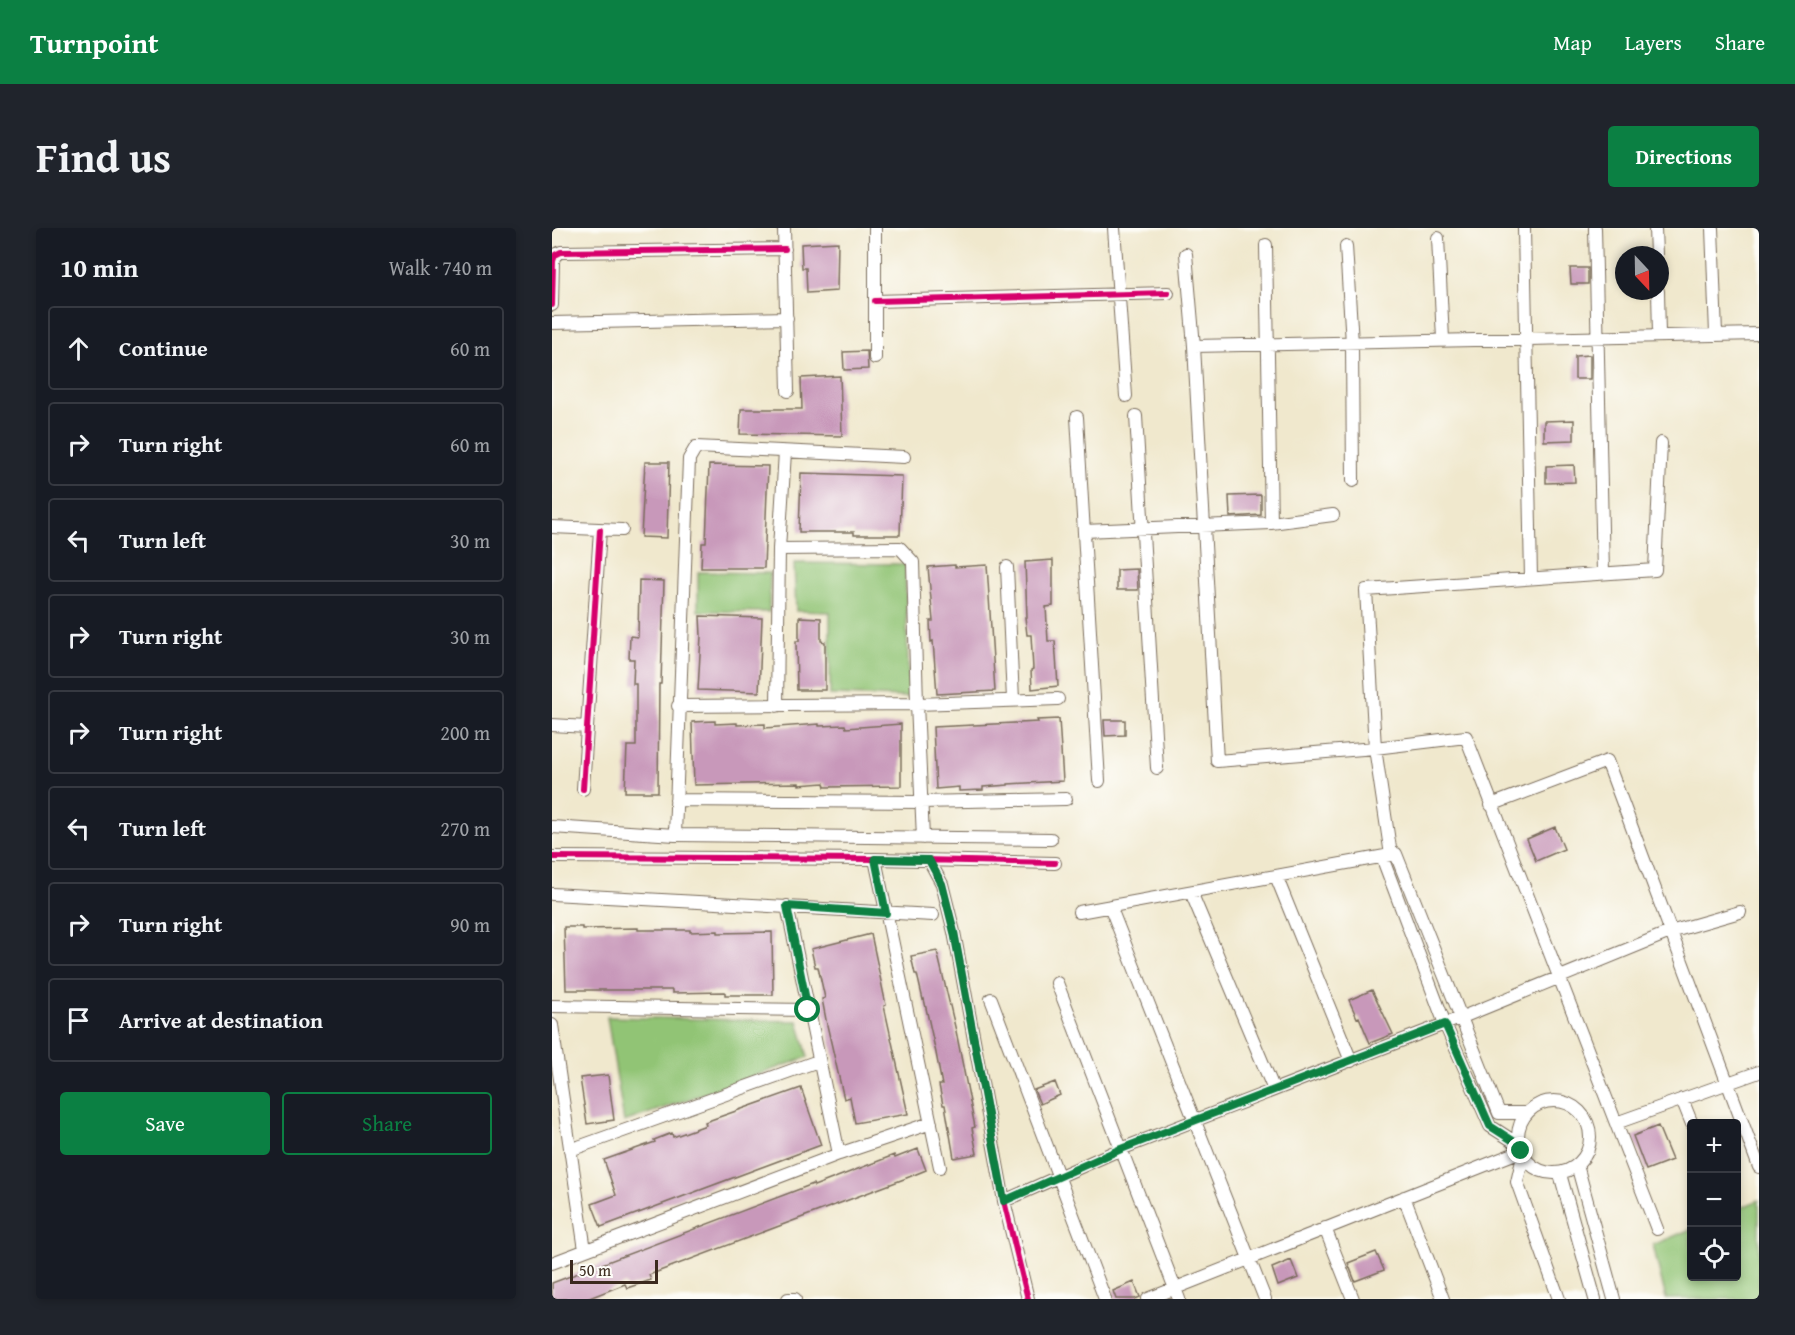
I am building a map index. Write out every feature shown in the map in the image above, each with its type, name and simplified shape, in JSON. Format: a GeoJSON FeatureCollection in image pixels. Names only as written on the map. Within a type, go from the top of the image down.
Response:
{"type":"FeatureCollection","features":[{"type":"Feature","properties":{"kind":"street"},"geometry":{"type":"LineString","coordinates":[[784,228],[788,391]]}},
{"type":"Feature","properties":{"kind":"street"},"geometry":{"type":"LineString","coordinates":[[874,358],[875,228]]}},
{"type":"Feature","properties":{"kind":"street"},"geometry":{"type":"LineString","coordinates":[[1114,228],[1126,396]]}},
{"type":"Feature","properties":{"kind":"street"},"geometry":{"type":"LineString","coordinates":[[1524,228],[1531,578]]}},
{"type":"Feature","properties":{"kind":"street"},"geometry":{"type":"LineString","coordinates":[[1595,228],[1603,573]]}},
{"type":"Feature","properties":{"kind":"street"},"geometry":{"type":"LineString","coordinates":[[1655,228],[1656,246]]}},
{"type":"Feature","properties":{"kind":"street"},"geometry":{"type":"LineString","coordinates":[[1712,228],[1716,334]]}},
{"type":"Feature","properties":{"kind":"street"},"geometry":{"type":"LineString","coordinates":[[1438,238],[1443,339]]}},
{"type":"Feature","properties":{"kind":"street"},"geometry":{"type":"LineString","coordinates":[[1266,245],[1271,523]]}},
{"type":"Feature","properties":{"kind":"street"},"geometry":{"type":"LineString","coordinates":[[1346,246],[1352,343],[1353,481]]}},
{"type":"Feature","properties":{"kind":"street"},"geometry":{"type":"LineString","coordinates":[[552,305],[553,261],[555,255],[561,252],[785,249]]}},
{"type":"Feature","properties":{"kind":"street"},"geometry":{"type":"LineString","coordinates":[[1186,254],[1194,346],[1217,761],[1375,748],[1466,737],[1657,1229]]}},
{"type":"Feature","properties":{"kind":"street"},"geometry":{"type":"LineString","coordinates":[[875,301],[1168,293]]}},
{"type":"Feature","properties":{"kind":"street"},"geometry":{"type":"LineString","coordinates":[[1658,300],[1659,335]]}},
{"type":"Feature","properties":{"kind":"street"},"geometry":{"type":"LineString","coordinates":[[552,323],[787,318]]}},
{"type":"Feature","properties":{"kind":"street"},"geometry":{"type":"LineString","coordinates":[[1194,346],[1759,334]]}},
{"type":"Feature","properties":{"kind":"street"},"geometry":{"type":"LineString","coordinates":[[1136,416],[1157,768]]}},
{"type":"Feature","properties":{"kind":"street"},"geometry":{"type":"LineString","coordinates":[[1077,417],[1099,781]]}},
{"type":"Feature","properties":{"kind":"street"},"geometry":{"type":"LineString","coordinates":[[1559,1299],[1517,1182],[1520,1151],[1520,1124],[1527,1113],[1537,1105],[1549,1101],[1564,1102],[1575,1108],[1590,1128],[1591,1141],[1588,1150],[1577,1165],[1560,1174],[1547,1173],[1531,1166],[1520,1151],[1490,1126],[1445,1024],[1386,856],[1375,748],[1366,590],[1655,570],[1661,443]]}},
{"type":"Feature","properties":{"kind":"street"},"geometry":{"type":"LineString","coordinates":[[675,835],[678,706],[689,459],[696,447],[904,457]]}},
{"type":"Feature","properties":{"kind":"street"},"geometry":{"type":"LineString","coordinates":[[777,706],[779,549],[785,452]]}},
{"type":"Feature","properties":{"kind":"street"},"geometry":{"type":"LineString","coordinates":[[1084,531],[1271,523],[1333,515]]}},
{"type":"Feature","properties":{"kind":"street"},"geometry":{"type":"LineString","coordinates":[[552,527],[622,530]]}},
{"type":"Feature","properties":{"kind":"street"},"geometry":{"type":"LineString","coordinates":[[583,789],[600,530]]}},
{"type":"Feature","properties":{"kind":"street"},"geometry":{"type":"LineString","coordinates":[[779,549],[900,548],[913,562],[923,838]]}},
{"type":"Feature","properties":{"kind":"street"},"geometry":{"type":"LineString","coordinates":[[1007,567],[1013,700]]}},
{"type":"Feature","properties":{"kind":"street"},"geometry":{"type":"LineString","coordinates":[[678,706],[917,704],[1058,699]]}},
{"type":"Feature","properties":{"kind":"street"},"geometry":{"type":"LineString","coordinates":[[552,725],[587,727]]}},
{"type":"Feature","properties":{"kind":"street"},"geometry":{"type":"LineString","coordinates":[[1491,805],[1607,761],[1759,1167]]}},
{"type":"Feature","properties":{"kind":"street"},"geometry":{"type":"LineString","coordinates":[[676,800],[921,802],[1066,799]]}},
{"type":"Feature","properties":{"kind":"street"},"geometry":{"type":"LineString","coordinates":[[552,827],[675,835],[1051,839]]}},
{"type":"Feature","properties":{"kind":"street"},"geometry":{"type":"LineString","coordinates":[[1079,912],[1396,854],[1499,1113],[1527,1113]]}},
{"type":"Feature","properties":{"kind":"street"},"geometry":{"type":"LineString","coordinates":[[552,857],[875,859],[1055,863]]}},
{"type":"Feature","properties":{"kind":"street"},"geometry":{"type":"LineString","coordinates":[[875,859],[940,1167]]}},
{"type":"Feature","properties":{"kind":"street"},"geometry":{"type":"LineString","coordinates":[[929,860],[942,884],[954,932],[1004,1201],[1028,1299]]}},
{"type":"Feature","properties":{"kind":"street"},"geometry":{"type":"LineString","coordinates":[[1276,876],[1351,1061]]}},
{"type":"Feature","properties":{"kind":"street"},"geometry":{"type":"LineString","coordinates":[[1191,891],[1274,1090]]}},
{"type":"Feature","properties":{"kind":"street"},"geometry":{"type":"LineString","coordinates":[[552,894],[933,915]]}},
{"type":"Feature","properties":{"kind":"street"},"geometry":{"type":"LineString","coordinates":[[787,906],[838,1154]]}},
{"type":"Feature","properties":{"kind":"street"},"geometry":{"type":"LineString","coordinates":[[1110,906],[1265,1299]]}},
{"type":"Feature","properties":{"kind":"street"},"geometry":{"type":"LineString","coordinates":[[1004,1201],[1121,1149],[1445,1024],[1670,932],[1740,912]]}},
{"type":"Feature","properties":{"kind":"street"},"geometry":{"type":"LineString","coordinates":[[1057,983],[1177,1294]]}},
{"type":"Feature","properties":{"kind":"street"},"geometry":{"type":"LineString","coordinates":[[991,999],[1105,1299]]}},
{"type":"Feature","properties":{"kind":"street"},"geometry":{"type":"LineString","coordinates":[[552,1006],[808,1010]]}},
{"type":"Feature","properties":{"kind":"street"},"geometry":{"type":"LineString","coordinates":[[552,1025],[585,1250]]}},
{"type":"Feature","properties":{"kind":"street"},"geometry":{"type":"LineString","coordinates":[[570,1150],[818,1061]]}},
{"type":"Feature","properties":{"kind":"street"},"geometry":{"type":"LineString","coordinates":[[1616,1123],[1759,1072]]}},
{"type":"Feature","properties":{"kind":"street"},"geometry":{"type":"LineString","coordinates":[[1682,1100],[1690,1119]]}},
{"type":"Feature","properties":{"kind":"street"},"geometry":{"type":"LineString","coordinates":[[552,1263],[838,1154],[931,1123]]}},
{"type":"Feature","properties":{"kind":"street"},"geometry":{"type":"LineString","coordinates":[[1148,1299],[1177,1294],[1249,1259],[1520,1151]]}},
{"type":"Feature","properties":{"kind":"street"},"geometry":{"type":"LineString","coordinates":[[1577,1165],[1614,1299]]}},
{"type":"Feature","properties":{"kind":"street"},"geometry":{"type":"LineString","coordinates":[[1560,1174],[1595,1299]]}},
{"type":"Feature","properties":{"kind":"street"},"geometry":{"type":"LineString","coordinates":[[1404,1197],[1443,1299]]}},
{"type":"Feature","properties":{"kind":"street"},"geometry":{"type":"LineString","coordinates":[[1325,1228],[1353,1299]]}},
{"type":"Feature","properties":{"kind":"street"},"geometry":{"type":"LineString","coordinates":[[788,1299],[795,1299]]}},
{"type":"Feature","properties":{"kind":"green space"},"geometry":{"type":"Polygon","coordinates":[[[794,563],[905,564],[909,697],[830,695],[830,612],[796,611],[794,563]]]}},
{"type":"Feature","properties":{"kind":"green space"},"geometry":{"type":"Polygon","coordinates":[[[698,572],[770,573],[769,612],[698,611],[698,572]]]}},
{"type":"Feature","properties":{"kind":"green space"},"geometry":{"type":"Polygon","coordinates":[[[607,1017],[798,1021],[808,1057],[624,1122],[607,1017]]]}},
{"type":"Feature","properties":{"kind":"green space"},"geometry":{"type":"Polygon","coordinates":[[[1759,1200],[1759,1299],[1666,1299],[1653,1245],[1687,1231],[1687,1281],[1741,1281],[1741,1207],[1759,1200]]]}},
{"type":"Feature","properties":{"kind":"building"},"geometry":{"type":"Polygon","coordinates":[[[838,242],[837,291],[807,293],[806,268],[802,268],[801,244],[838,242]]]}},
{"type":"Feature","properties":{"kind":"building"},"geometry":{"type":"Polygon","coordinates":[[[1570,268],[1588,268],[1588,284],[1571,284],[1570,268]]]}},
{"type":"Feature","properties":{"kind":"building"},"geometry":{"type":"Polygon","coordinates":[[[867,351],[868,369],[844,370],[843,352],[867,351]]]}},
{"type":"Feature","properties":{"kind":"building"},"geometry":{"type":"Polygon","coordinates":[[[1590,355],[1590,379],[1575,379],[1575,356],[1590,355]]]}},
{"type":"Feature","properties":{"kind":"building"},"geometry":{"type":"Polygon","coordinates":[[[840,376],[842,436],[740,434],[741,409],[802,409],[801,378],[840,376]]]}},
{"type":"Feature","properties":{"kind":"building"},"geometry":{"type":"Polygon","coordinates":[[[1574,420],[1574,440],[1544,441],[1544,421],[1574,420]]]}},
{"type":"Feature","properties":{"kind":"building"},"geometry":{"type":"Polygon","coordinates":[[[645,462],[669,462],[667,538],[641,537],[645,462]]]}},
{"type":"Feature","properties":{"kind":"building"},"geometry":{"type":"Polygon","coordinates":[[[709,465],[768,466],[764,568],[701,568],[702,543],[706,543],[709,465]]]}},
{"type":"Feature","properties":{"kind":"building"},"geometry":{"type":"Polygon","coordinates":[[[1574,465],[1575,482],[1546,483],[1546,466],[1574,465]]]}},
{"type":"Feature","properties":{"kind":"building"},"geometry":{"type":"Polygon","coordinates":[[[801,473],[902,476],[900,535],[799,532],[801,473]]]}},
{"type":"Feature","properties":{"kind":"building"},"geometry":{"type":"Polygon","coordinates":[[[1261,495],[1261,515],[1230,517],[1229,496],[1261,495]]]}},
{"type":"Feature","properties":{"kind":"building"},"geometry":{"type":"Polygon","coordinates":[[[1053,560],[1053,606],[1046,607],[1048,641],[1055,641],[1058,686],[1032,689],[1031,635],[1027,635],[1025,617],[1027,617],[1025,562],[1053,560]]]}},
{"type":"Feature","properties":{"kind":"building"},"geometry":{"type":"Polygon","coordinates":[[[955,565],[955,567],[987,565],[995,691],[937,694],[933,641],[931,642],[930,621],[933,621],[928,567],[955,565]]]}},
{"type":"Feature","properties":{"kind":"building"},"geometry":{"type":"Polygon","coordinates":[[[1137,569],[1138,590],[1117,590],[1117,570],[1137,569]]]}},
{"type":"Feature","properties":{"kind":"building"},"geometry":{"type":"Polygon","coordinates":[[[639,580],[664,581],[661,684],[659,684],[658,792],[625,792],[627,746],[636,746],[634,659],[629,659],[630,636],[638,637],[639,580]]]}},
{"type":"Feature","properties":{"kind":"building"},"geometry":{"type":"Polygon","coordinates":[[[700,616],[762,618],[759,692],[698,690],[700,616]]]}},
{"type":"Feature","properties":{"kind":"building"},"geometry":{"type":"Polygon","coordinates":[[[799,617],[821,618],[821,641],[825,642],[825,690],[797,690],[796,641],[799,641],[799,617]]]}},
{"type":"Feature","properties":{"kind":"building"},"geometry":{"type":"Polygon","coordinates":[[[1059,719],[1063,781],[1008,784],[983,787],[983,790],[959,791],[959,787],[936,789],[933,727],[1059,719]]]}},
{"type":"Feature","properties":{"kind":"building"},"geometry":{"type":"Polygon","coordinates":[[[1104,720],[1125,720],[1125,735],[1105,736],[1104,720]]]}},
{"type":"Feature","properties":{"kind":"building"},"geometry":{"type":"Polygon","coordinates":[[[715,721],[715,724],[765,724],[765,728],[819,724],[819,726],[845,725],[846,728],[901,724],[901,786],[825,787],[824,783],[694,785],[692,722],[715,721]]]}},
{"type":"Feature","properties":{"kind":"building"},"geometry":{"type":"Polygon","coordinates":[[[1555,827],[1564,849],[1536,861],[1527,839],[1555,827]]]}},
{"type":"Feature","properties":{"kind":"building"},"geometry":{"type":"Polygon","coordinates":[[[564,927],[718,931],[718,933],[772,932],[773,995],[725,995],[725,992],[672,993],[672,990],[566,990],[564,927]]]}},
{"type":"Feature","properties":{"kind":"building"},"geometry":{"type":"Polygon","coordinates":[[[871,934],[908,1114],[855,1123],[850,1097],[844,1099],[822,999],[825,998],[811,949],[871,934]]]}},
{"type":"Feature","properties":{"kind":"building"},"geometry":{"type":"Polygon","coordinates":[[[937,951],[975,1127],[972,1128],[977,1154],[954,1158],[945,1105],[943,1105],[939,1085],[942,1085],[936,1053],[924,999],[911,956],[937,951]]]}},
{"type":"Feature","properties":{"kind":"building"},"geometry":{"type":"Polygon","coordinates":[[[1372,990],[1393,1034],[1370,1043],[1349,1000],[1372,990]]]}},
{"type":"Feature","properties":{"kind":"building"},"geometry":{"type":"Polygon","coordinates":[[[608,1075],[614,1120],[587,1124],[580,1078],[608,1075]]]}},
{"type":"Feature","properties":{"kind":"building"},"geometry":{"type":"Polygon","coordinates":[[[1055,1082],[1060,1095],[1040,1104],[1034,1090],[1055,1082]]]}},
{"type":"Feature","properties":{"kind":"building"},"geometry":{"type":"Polygon","coordinates":[[[801,1088],[821,1145],[601,1227],[592,1204],[616,1195],[604,1160],[655,1142],[654,1140],[672,1133],[673,1137],[706,1125],[705,1122],[801,1088]]]}},
{"type":"Feature","properties":{"kind":"building"},"geometry":{"type":"Polygon","coordinates":[[[1658,1126],[1672,1160],[1646,1170],[1633,1136],[1658,1126]]]}},
{"type":"Feature","properties":{"kind":"building"},"geometry":{"type":"Polygon","coordinates":[[[918,1149],[926,1170],[649,1275],[651,1280],[627,1288],[625,1284],[587,1299],[552,1299],[552,1283],[813,1184],[814,1186],[894,1155],[895,1158],[918,1149]]]}},
{"type":"Feature","properties":{"kind":"building"},"geometry":{"type":"Polygon","coordinates":[[[1376,1252],[1384,1270],[1355,1281],[1348,1263],[1376,1252]]]}},
{"type":"Feature","properties":{"kind":"building"},"geometry":{"type":"Polygon","coordinates":[[[1291,1260],[1298,1278],[1278,1286],[1272,1268],[1291,1260]]]}},
{"type":"Feature","properties":{"kind":"building"},"geometry":{"type":"Polygon","coordinates":[[[1134,1282],[1140,1297],[1116,1299],[1113,1291],[1134,1282]]]}},
{"type":"Feature","properties":{"kind":"cycle path"},"geometry":{"type":"LineString","coordinates":[[552,305],[553,261],[555,255],[561,252],[785,249]]}},
{"type":"Feature","properties":{"kind":"cycle path"},"geometry":{"type":"LineString","coordinates":[[875,301],[1168,293]]}},
{"type":"Feature","properties":{"kind":"cycle path"},"geometry":{"type":"LineString","coordinates":[[583,789],[600,530]]}},
{"type":"Feature","properties":{"kind":"cycle path"},"geometry":{"type":"LineString","coordinates":[[552,857],[875,859],[1055,863]]}},
{"type":"Feature","properties":{"kind":"cycle path"},"geometry":{"type":"LineString","coordinates":[[929,860],[942,884],[954,932],[1004,1201],[1028,1299]]}},
{"type":"Feature","properties":{"kind":"route"},"geometry":{"type":"LineString","coordinates":[[808,1010],[787,906],[886,913],[875,859],[929,860],[942,884],[954,932],[1004,1201],[1121,1149],[1445,1024],[1490,1126],[1518,1144],[1521,1151]]}}]}
